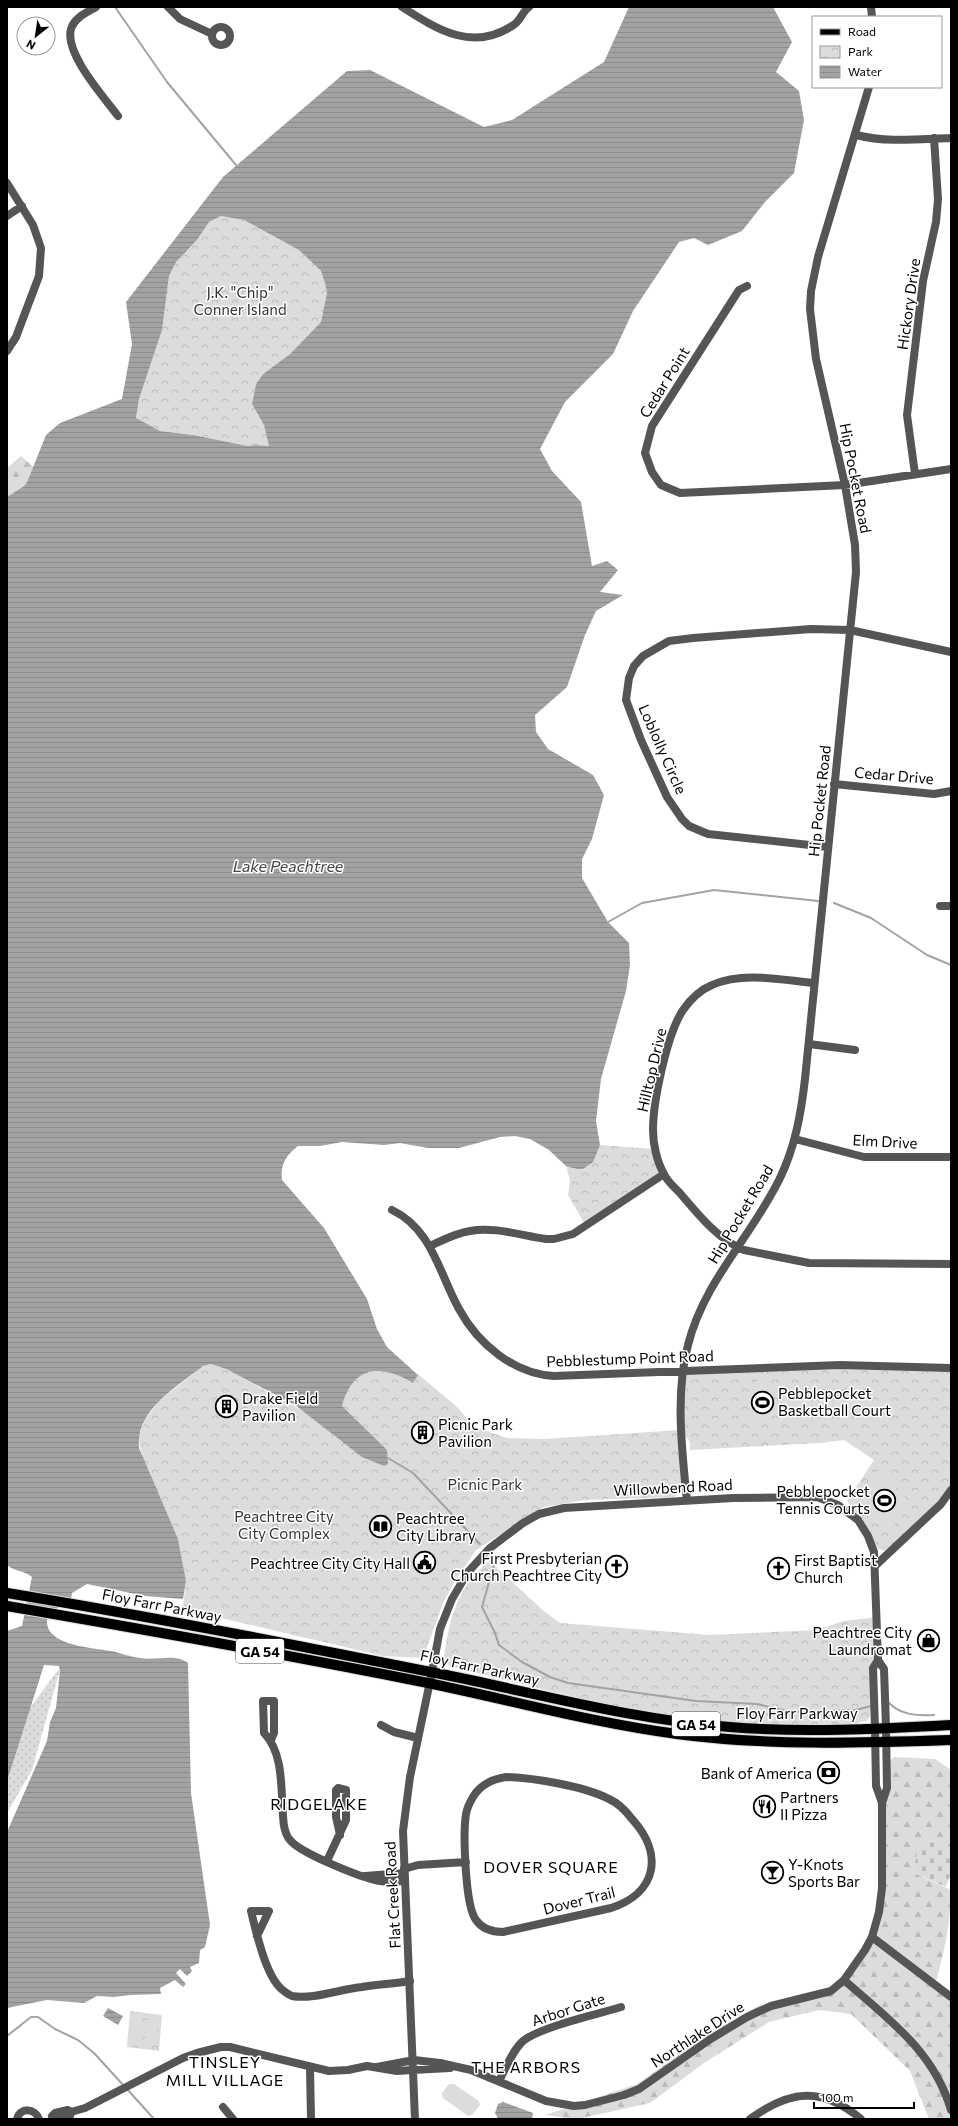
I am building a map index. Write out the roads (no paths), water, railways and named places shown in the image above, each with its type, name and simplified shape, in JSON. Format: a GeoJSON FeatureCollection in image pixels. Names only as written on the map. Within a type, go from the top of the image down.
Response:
{"type":"FeatureCollection","features":[{"type":"Feature","properties":{"kind":"main road","name":"Floy Farr Parkway"},"geometry":{"type":"LineString","coordinates":[[8,1593],[76,1604],[432,1672],[625,1712],[695,1724],[762,1730],[951,1725]]}},
{"type":"Feature","properties":{"kind":"main road","name":"Floy Farr Parkway"},"geometry":{"type":"LineString","coordinates":[[7,1606],[429,1683],[602,1722],[679,1734],[775,1743],[951,1740]]}},
{"type":"Feature","properties":{"kind":"street"},"geometry":{"type":"LineString","coordinates":[[96,7],[80,17],[74,23],[71,30],[72,50],[118,116]]}},
{"type":"Feature","properties":{"kind":"street"},"geometry":{"type":"LineString","coordinates":[[168,7],[180,19],[212,34]]}},
{"type":"Feature","properties":{"kind":"street"},"geometry":{"type":"LineString","coordinates":[[402,7],[445,32],[466,38],[487,36],[516,23],[527,7]]}},
{"type":"Feature","properties":{"kind":"street","name":"Hip Pocket Road"},"geometry":{"type":"LineString","coordinates":[[687,1501],[682,1430],[682,1371],[688,1343],[704,1301],[780,1179],[795,1139],[802,1108],[856,572],[855,545],[845,485],[816,359],[810,309],[811,291],[818,257],[856,135],[869,88]]}},
{"type":"Feature","properties":{"kind":"street"},"geometry":{"type":"LineString","coordinates":[[856,135],[876,140],[951,138]]}},
{"type":"Feature","properties":{"kind":"street","name":"Hickory Drive"},"geometry":{"type":"LineString","coordinates":[[915,474],[908,415],[923,281],[936,222],[938,199],[934,138]]}},
{"type":"Feature","properties":{"kind":"street"},"geometry":{"type":"LineString","coordinates":[[7,183],[22,206],[38,237],[41,248],[39,276],[16,337],[7,351]]}},
{"type":"Feature","properties":{"kind":"street"},"geometry":{"type":"LineString","coordinates":[[7,216],[22,206]]}},
{"type":"Feature","properties":{"kind":"street","name":"Cedar Point"},"geometry":{"type":"LineString","coordinates":[[747,286],[739,290],[652,426],[645,453],[652,472],[661,486],[680,493],[845,485]]}},
{"type":"Feature","properties":{"kind":"street"},"geometry":{"type":"LineString","coordinates":[[845,485],[951,469]]}},
{"type":"Feature","properties":{"kind":"street","name":"Loblolly Circle"},"geometry":{"type":"LineString","coordinates":[[828,847],[719,836],[698,831],[689,826],[682,819],[667,797],[641,740],[626,700],[629,678],[634,666],[643,656],[670,641],[811,629],[850,630],[951,652]]}},
{"type":"Feature","properties":{"kind":"street","name":"Cedar Drive"},"geometry":{"type":"LineString","coordinates":[[834,784],[934,794],[951,791]]}},
{"type":"Feature","properties":{"kind":"street"},"geometry":{"type":"LineString","coordinates":[[940,906],[951,906]]}},
{"type":"Feature","properties":{"kind":"street","name":"Hilltop Drive"},"geometry":{"type":"LineString","coordinates":[[814,983],[758,978],[724,981],[713,984],[699,992],[683,1010],[676,1023],[668,1046],[654,1121],[655,1149],[664,1174],[698,1214],[716,1232],[737,1248],[809,1263],[951,1264]]}},
{"type":"Feature","properties":{"kind":"street"},"geometry":{"type":"LineString","coordinates":[[808,1044],[855,1050]]}},
{"type":"Feature","properties":{"kind":"street","name":"Elm Drive"},"geometry":{"type":"LineString","coordinates":[[795,1139],[864,1157],[951,1157]]}},
{"type":"Feature","properties":{"kind":"street"},"geometry":{"type":"LineString","coordinates":[[430,1246],[448,1237],[470,1231],[482,1230],[546,1239],[554,1239],[573,1234],[664,1174]]}},
{"type":"Feature","properties":{"kind":"street","name":"Pebblestump Point Road"},"geometry":{"type":"LineString","coordinates":[[392,1210],[405,1216],[430,1246],[459,1309],[483,1341],[499,1355],[522,1370],[534,1374],[554,1376],[840,1366],[951,1368]]}},
{"type":"Feature","properties":{"kind":"street"},"geometry":{"type":"LineString","coordinates":[[876,1565],[941,1504],[951,1490]]}},
{"type":"Feature","properties":{"kind":"street","name":"Willowbend Road"},"geometry":{"type":"LineString","coordinates":[[432,1672],[440,1629],[452,1599],[474,1564],[513,1529],[539,1514],[564,1508],[687,1501],[784,1497],[823,1498],[838,1505],[858,1520],[872,1544],[876,1565],[878,1660],[884,1669],[886,1727]]}},
{"type":"Feature","properties":{"kind":"street"},"geometry":{"type":"LineString","coordinates":[[941,1504],[951,1502]]}},
{"type":"Feature","properties":{"kind":"street","name":"Willowbend Road"},"geometry":{"type":"LineString","coordinates":[[875,1728],[873,1668],[878,1660]]}},
{"type":"Feature","properties":{"kind":"street","name":"Flat Creek Road"},"geometry":{"type":"LineString","coordinates":[[415,2119],[414,2060],[405,1874],[405,1808],[432,1672]]}},
{"type":"Feature","properties":{"kind":"street"},"geometry":{"type":"LineString","coordinates":[[381,1725],[394,1732],[418,1738]]}},
{"type":"Feature","properties":{"kind":"street","name":"Northlake Drive"},"geometry":{"type":"LineString","coordinates":[[17,2119],[19,2114],[24,2110],[32,2111],[39,2119],[52,2116],[54,2113],[68,2110],[72,2112],[84,2108],[197,2053],[221,2047],[241,2049],[310,2068],[338,2071],[357,2067],[377,2067],[414,2060],[440,2063],[471,2070],[546,2101],[574,2106],[590,2104],[624,2095],[646,2084],[709,2040],[747,2017],[780,2002],[831,1991],[844,1980],[872,1937],[882,1888],[882,1803],[887,1788],[886,1727]]}},
{"type":"Feature","properties":{"kind":"street","name":"Northlake Drive"},"geometry":{"type":"LineString","coordinates":[[875,1728],[876,1786],[882,1803]]}},
{"type":"Feature","properties":{"kind":"street"},"geometry":{"type":"LineString","coordinates":[[271,1740],[282,1785],[284,1827],[290,1841],[301,1849],[375,1881],[405,1874],[418,1865],[466,1862]]}},
{"type":"Feature","properties":{"kind":"street","name":"Dover Trail"},"geometry":{"type":"LineString","coordinates":[[506,1777],[525,1778],[578,1788],[611,1800],[627,1813],[640,1827],[649,1842],[652,1862],[651,1872],[641,1891],[624,1904],[503,1932],[493,1932],[484,1927],[476,1921],[471,1912],[466,1862],[465,1824],[469,1804],[474,1795],[488,1782],[506,1777]]}},
{"type":"Feature","properties":{"kind":"street"},"geometry":{"type":"LineString","coordinates":[[327,1861],[340,1835],[346,1820],[346,1790],[338,1788],[336,1790],[336,1817],[340,1835]]}},
{"type":"Feature","properties":{"kind":"street"},"geometry":{"type":"LineString","coordinates":[[257,1936],[262,1954],[272,1975],[282,1990],[291,1996],[311,1995],[362,1987],[410,1982]]}},
{"type":"Feature","properties":{"kind":"street"},"geometry":{"type":"LineString","coordinates":[[872,1937],[951,1997]]}},
{"type":"Feature","properties":{"kind":"street"},"geometry":{"type":"LineString","coordinates":[[844,1980],[917,2046],[932,2066],[951,2110]]}},
{"type":"Feature","properties":{"kind":"street","name":"Arbor Gate"},"geometry":{"type":"LineString","coordinates":[[499,2081],[516,2051],[528,2038],[552,2028],[621,2007]]}},
{"type":"Feature","properties":{"kind":"street","name":"Northlake Drive"},"geometry":{"type":"LineString","coordinates":[[377,2067],[397,2071],[455,2067]]}},
{"type":"Feature","properties":{"kind":"street"},"geometry":{"type":"LineString","coordinates":[[310,2068],[311,2119]]}},
{"type":"Feature","properties":{"kind":"street"},"geometry":{"type":"LineString","coordinates":[[750,2119],[770,2105],[796,2095],[820,2096],[831,2099],[843,2104],[861,2119]]}},
{"type":"Feature","properties":{"kind":"street"},"geometry":{"type":"LineString","coordinates":[[223,2107],[233,2119]]}},
{"type":"Feature","properties":{"kind":"water","name":"Lake Peachtree"},"geometry":{"type":"Polygon","coordinates":[[[629,7],[773,7],[792,42],[776,72],[799,91],[804,120],[794,173],[765,202],[742,231],[708,245],[694,238],[679,242],[633,311],[613,354],[565,402],[540,449],[552,471],[581,502],[592,566],[607,561],[618,570],[600,592],[623,595],[596,611],[585,635],[567,687],[535,715],[536,732],[548,749],[593,775],[604,795],[592,839],[582,859],[582,878],[608,922],[629,943],[630,965],[626,991],[601,1079],[596,1121],[600,1145],[593,1162],[583,1169],[566,1166],[549,1150],[530,1139],[515,1136],[500,1137],[459,1148],[428,1148],[400,1143],[384,1145],[342,1142],[320,1146],[298,1146],[287,1157],[283,1165],[282,1180],[324,1228],[367,1299],[377,1329],[387,1347],[418,1375],[413,1383],[390,1373],[379,1371],[370,1372],[353,1382],[347,1392],[342,1406],[387,1450],[388,1464],[384,1466],[362,1457],[295,1405],[226,1369],[211,1364],[203,1366],[182,1382],[160,1400],[151,1411],[144,1422],[140,1434],[139,1448],[178,1539],[186,1581],[183,1599],[145,1596],[87,1584],[72,1593],[71,1599],[60,1605],[47,1620],[48,1629],[54,1635],[72,1644],[146,1659],[177,1658],[188,1663],[191,1793],[210,1925],[205,1947],[200,1950],[199,1963],[190,1967],[192,1971],[187,1976],[180,1969],[176,1973],[186,1984],[183,1987],[175,1980],[160,1988],[161,1994],[114,1997],[97,1996],[84,2003],[47,2000],[7,2008],[7,1832],[47,1741],[50,1722],[56,1708],[60,1670],[59,1666],[44,1665],[7,1781],[7,1631],[22,1626],[32,1577],[7,1565],[7,497],[26,485],[46,435],[60,423],[122,399],[132,344],[126,302],[223,177],[347,71],[370,70],[484,127],[512,120],[604,62],[629,7]],[[221,216],[209,222],[197,240],[176,262],[169,276],[162,330],[139,399],[136,418],[160,431],[193,435],[248,446],[269,446],[264,425],[252,404],[256,384],[263,374],[290,354],[321,322],[327,293],[321,271],[299,250],[244,220],[221,216]]]}},
{"type":"Feature","properties":{"kind":"water"},"geometry":{"type":"Polygon","coordinates":[[[108,2008],[123,2016],[118,2025],[103,2016],[108,2008]]]}},
{"type":"Feature","properties":{"kind":"water"},"geometry":{"type":"Polygon","coordinates":[[[503,2102],[533,2113],[532,2119],[498,2119],[495,2113],[498,2104],[503,2102]]]}},
{"type":"Feature","properties":{"kind":"waterway"},"geometry":{"type":"LineString","coordinates":[[115,7],[167,82],[236,165]]}},
{"type":"Feature","properties":{"kind":"waterway"},"geometry":{"type":"LineString","coordinates":[[608,922],[642,903],[714,890],[818,901]]}},
{"type":"Feature","properties":{"kind":"waterway"},"geometry":{"type":"LineString","coordinates":[[834,903],[871,918],[927,955],[951,965]]}},
{"type":"Feature","properties":{"kind":"waterway"},"geometry":{"type":"LineString","coordinates":[[388,1458],[413,1473],[480,1544]]}},
{"type":"Feature","properties":{"kind":"waterway"},"geometry":{"type":"LineString","coordinates":[[495,1561],[482,1607],[495,1633],[499,1645],[522,1662],[550,1677],[568,1683],[696,1701],[757,1704],[791,1712],[856,1710],[871,1706]]}},
{"type":"Feature","properties":{"kind":"waterway"},"geometry":{"type":"LineString","coordinates":[[889,1703],[899,1710],[910,1714],[934,1715]]}},
{"type":"Feature","properties":{"kind":"waterway"},"geometry":{"type":"LineString","coordinates":[[7,2036],[31,2017],[38,2017],[55,2029],[78,2040],[94,2053],[124,2086]]}},
{"type":"Feature","properties":{"kind":"waterway"},"geometry":{"type":"LineString","coordinates":[[127,2089],[154,2119]]}},
{"type":"Feature","properties":{"kind":"place","name":"Pebblepocket Basketball Court"},"geometry":{"type":"Point","coordinates":[762,1402]}},
{"type":"Feature","properties":{"kind":"place","name":"Drake Field Pavilion"},"geometry":{"type":"Point","coordinates":[227,1407]}},
{"type":"Feature","properties":{"kind":"place","name":"Picnic Park Pavilion"},"geometry":{"type":"Point","coordinates":[423,1433]}},
{"type":"Feature","properties":{"kind":"place","name":"Pebblepocket Tennis Courts"},"geometry":{"type":"Point","coordinates":[885,1500]}},
{"type":"Feature","properties":{"kind":"place","name":"Peachtree City Library"},"geometry":{"type":"Point","coordinates":[381,1527]}},
{"type":"Feature","properties":{"kind":"place","name":"Peachtree City City Hall"},"geometry":{"type":"Point","coordinates":[425,1563]}},
{"type":"Feature","properties":{"kind":"place","name":"First Presbyterian Church Peachtree City"},"geometry":{"type":"Point","coordinates":[617,1567]}},
{"type":"Feature","properties":{"kind":"place","name":"First Baptist Church"},"geometry":{"type":"Point","coordinates":[778,1569]}},
{"type":"Feature","properties":{"kind":"place","name":"Peachtree City Laundromat"},"geometry":{"type":"Point","coordinates":[928,1641]}},
{"type":"Feature","properties":{"kind":"place","name":"Bank of America"},"geometry":{"type":"Point","coordinates":[828,1773]}},
{"type":"Feature","properties":{"kind":"place","name":"Partners II Pizza"},"geometry":{"type":"Point","coordinates":[764,1806]}},
{"type":"Feature","properties":{"kind":"place","name":"Y-Knots Sports Bar"},"geometry":{"type":"Point","coordinates":[773,1873]}},
{"type":"Feature","properties":{"kind":"district","name":"RIDGELAKE"},"geometry":{"type":"Point","coordinates":[319,1803]}},
{"type":"Feature","properties":{"kind":"district","name":"DOVER SQUARE"},"geometry":{"type":"Point","coordinates":[551,1866]}},
{"type":"Feature","properties":{"kind":"district","name":"THE ARBORS"},"geometry":{"type":"Point","coordinates":[526,2066]}},
{"type":"Feature","properties":{"kind":"district","name":"TINSLEY MILL VILLAGE"},"geometry":{"type":"Point","coordinates":[225,2070]}},
{"type":"Feature","properties":{"kind":"park label","name":"J.K. \"Chip\" Conner Island"},"geometry":{"type":"Point","coordinates":[240,300]}},
{"type":"Feature","properties":{"kind":"park label","name":"Picnic Park"},"geometry":{"type":"Point","coordinates":[485,1484]}},
{"type":"Feature","properties":{"kind":"park label","name":"Peachtree City City Complex"},"geometry":{"type":"Point","coordinates":[284,1524]}}]}
